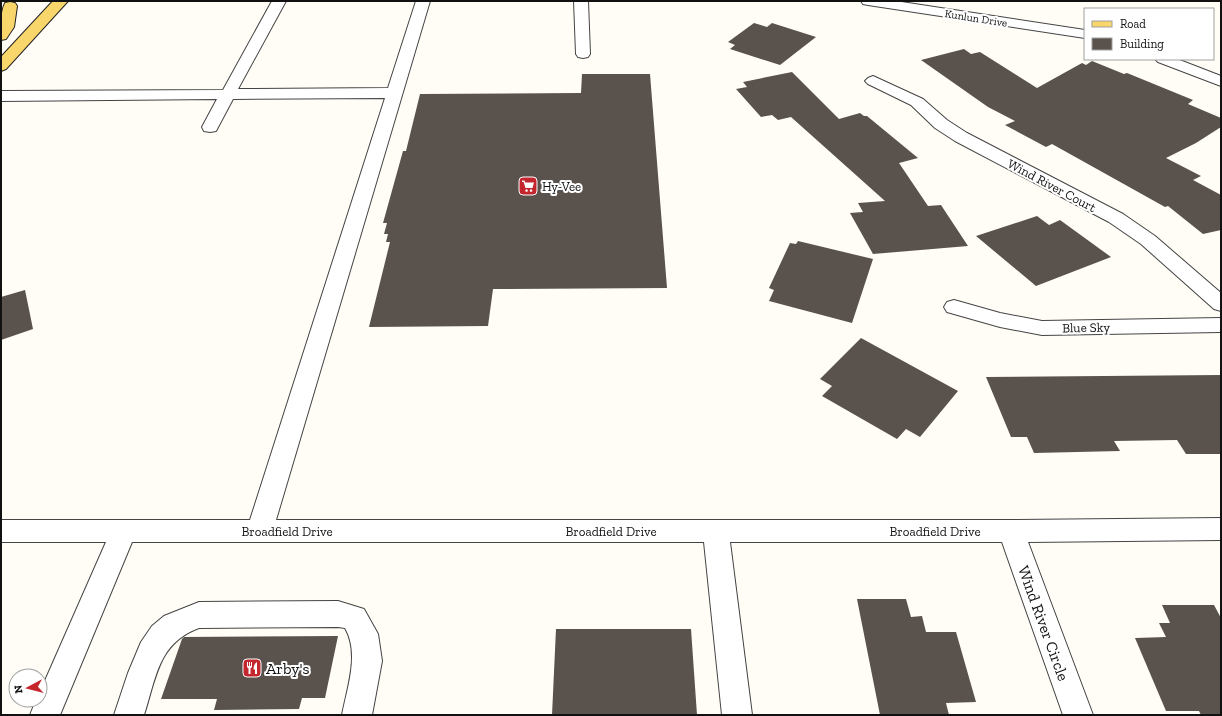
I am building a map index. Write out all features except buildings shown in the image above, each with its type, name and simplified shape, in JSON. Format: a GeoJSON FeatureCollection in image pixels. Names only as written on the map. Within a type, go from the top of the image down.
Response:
{"type":"FeatureCollection","features":[{"type":"Feature","properties":{"kind":"main road"},"geometry":{"type":"LineString","coordinates":[[1,66],[61,1]]}},
{"type":"Feature","properties":{"kind":"main road"},"geometry":{"type":"LineString","coordinates":[[1,36],[6,28],[9,7]]}},
{"type":"Feature","properties":{"kind":"street"},"geometry":{"type":"LineString","coordinates":[[210,128],[279,1]]}},
{"type":"Feature","properties":{"kind":"street"},"geometry":{"type":"LineString","coordinates":[[260,530],[424,1]]}},
{"type":"Feature","properties":{"kind":"street"},"geometry":{"type":"LineString","coordinates":[[581,1],[583,54]]}},
{"type":"Feature","properties":{"kind":"street","name":"Kunlun Drive"},"geometry":{"type":"LineString","coordinates":[[868,1],[1084,34]]}},
{"type":"Feature","properties":{"kind":"street"},"geometry":{"type":"LineString","coordinates":[[1166,60],[1221,81]]}},
{"type":"Feature","properties":{"kind":"street","name":"Wind River Court"},"geometry":{"type":"LineString","coordinates":[[873,81],[917,102],[941,124],[961,137],[1116,218],[1148,240],[1221,304]]}},
{"type":"Feature","properties":{"kind":"street"},"geometry":{"type":"LineString","coordinates":[[1,96],[395,93]]}},
{"type":"Feature","properties":{"kind":"street","name":"Blue Sky"},"geometry":{"type":"LineString","coordinates":[[954,307],[1000,320],[1042,328],[1221,325]]}},
{"type":"Feature","properties":{"kind":"street","name":"Broadfield Drive"},"geometry":{"type":"LineString","coordinates":[[1,531],[1010,531],[1221,529]]}},
{"type":"Feature","properties":{"kind":"street"},"geometry":{"type":"LineString","coordinates":[[45,715],[124,531]]}},
{"type":"Feature","properties":{"kind":"street"},"geometry":{"type":"LineString","coordinates":[[716,531],[737,715]]}},
{"type":"Feature","properties":{"kind":"street","name":"Wind River Circle"},"geometry":{"type":"LineString","coordinates":[[1010,531],[1078,715]]}},
{"type":"Feature","properties":{"kind":"street"},"geometry":{"type":"LineString","coordinates":[[129,715],[151,652],[162,635],[178,623],[199,615],[338,614],[354,618],[364,634],[367,662],[357,715]]}},
{"type":"Feature","properties":{"kind":"place","name":"Hy-Vee"},"geometry":{"type":"Point","coordinates":[528,186]}},
{"type":"Feature","properties":{"kind":"place","name":"Arby's"},"geometry":{"type":"Point","coordinates":[252,668]}}]}
